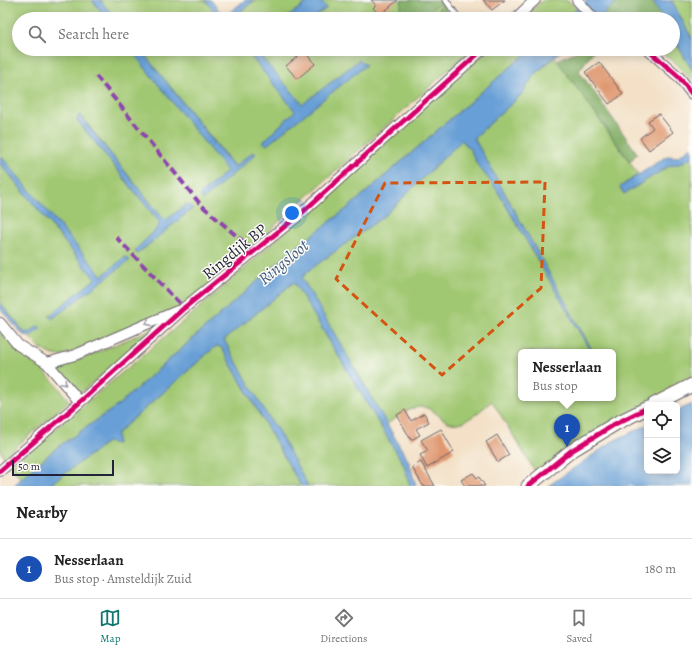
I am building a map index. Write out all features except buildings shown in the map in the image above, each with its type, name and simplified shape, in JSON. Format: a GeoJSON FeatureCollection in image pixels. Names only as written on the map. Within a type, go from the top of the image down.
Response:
{"type":"FeatureCollection","features":[{"type":"Feature","properties":{"kind":"street"},"geometry":{"type":"LineString","coordinates":[[522,12],[535,0]]}},
{"type":"Feature","properties":{"kind":"street"},"geometry":{"type":"LineString","coordinates":[[578,1],[588,12]]}},
{"type":"Feature","properties":{"kind":"street","name":"Ringdijk BP"},"geometry":{"type":"LineString","coordinates":[[0,471],[80,402],[184,308],[305,210],[471,56]]}},
{"type":"Feature","properties":{"kind":"street"},"geometry":{"type":"LineString","coordinates":[[655,56],[679,77],[692,94]]}},
{"type":"Feature","properties":{"kind":"street","name":"Ringdijk BP"},"geometry":{"type":"LineString","coordinates":[[47,363],[75,355],[184,308]]}},
{"type":"Feature","properties":{"kind":"street"},"geometry":{"type":"LineString","coordinates":[[0,323],[18,345],[47,363],[80,402]]}},
{"type":"Feature","properties":{"kind":"street"},"geometry":{"type":"LineString","coordinates":[[659,402],[692,385]]}},
{"type":"Feature","properties":{"kind":"street"},"geometry":{"type":"LineString","coordinates":[[528,486],[571,451],[610,427],[644,410]]}},
{"type":"Feature","properties":{"kind":"lane"},"geometry":{"type":"LineString","coordinates":[[446,0],[454,12]]}},
{"type":"Feature","properties":{"kind":"highlighted area"},"geometry":{"type":"Polygon","coordinates":[[[545,182],[541,288],[442,375],[336,279],[385,183],[545,182]]]}},
{"type":"Feature","properties":{"kind":"green space"},"geometry":{"type":"Polygon","coordinates":[[[0,0],[92,0],[101,12],[12,12],[12,56],[136,56],[227,171],[200,195],[235,167],[146,56],[251,56],[295,111],[263,142],[359,60],[303,105],[261,57],[262,56],[464,56],[184,307],[62,356],[56,356],[39,347],[28,336],[31,336],[38,326],[30,332],[25,333],[0,303],[0,163],[95,279],[50,316],[52,319],[125,257],[102,276],[0,155],[0,0]],[[80,115],[77,120],[160,223],[155,231],[135,250],[137,254],[193,208],[187,204],[165,221],[80,115]]]}},
{"type":"Feature","properties":{"kind":"green space"},"geometry":{"type":"Polygon","coordinates":[[[100,0],[205,0],[215,12],[110,12],[100,0]]]}},
{"type":"Feature","properties":{"kind":"green space"},"geometry":{"type":"Polygon","coordinates":[[[255,0],[310,0],[294,12],[240,12],[255,0]]]}},
{"type":"Feature","properties":{"kind":"green space"},"geometry":{"type":"Polygon","coordinates":[[[320,0],[402,0],[400,12],[321,12],[326,8],[320,0]]]}},
{"type":"Feature","properties":{"kind":"green space"},"geometry":{"type":"Polygon","coordinates":[[[402,0],[442,0],[447,12],[438,12],[442,1],[428,12],[400,12],[402,0]]]}},
{"type":"Feature","properties":{"kind":"green space"},"geometry":{"type":"Polygon","coordinates":[[[442,0],[438,12],[428,12],[442,0]]]}},
{"type":"Feature","properties":{"kind":"green space"},"geometry":{"type":"Polygon","coordinates":[[[543,0],[567,0],[577,9],[573,12],[530,12],[543,0]]]}},
{"type":"Feature","properties":{"kind":"green space"},"geometry":{"type":"Polygon","coordinates":[[[619,0],[652,0],[659,12],[605,12],[619,0]]]}},
{"type":"Feature","properties":{"kind":"green space"},"geometry":{"type":"Polygon","coordinates":[[[671,0],[692,0],[692,39],[680,16],[680,12],[678,12],[671,0]]]}},
{"type":"Feature","properties":{"kind":"green space"},"geometry":{"type":"Polygon","coordinates":[[[680,50],[692,70],[692,81],[677,64],[666,56],[680,56],[680,50]]]}},
{"type":"Feature","properties":{"kind":"green space"},"geometry":{"type":"Polygon","coordinates":[[[481,56],[523,56],[349,207],[288,254],[117,406],[55,449],[21,479],[11,466],[216,294],[481,56]]]}},
{"type":"Feature","properties":{"kind":"green space"},"geometry":{"type":"Polygon","coordinates":[[[566,56],[590,56],[579,71],[637,153],[630,162],[557,60],[566,56]]]}},
{"type":"Feature","properties":{"kind":"green space"},"geometry":{"type":"Polygon","coordinates":[[[555,57],[638,174],[620,187],[624,194],[669,166],[681,163],[692,157],[692,381],[656,402],[644,402],[644,409],[536,473],[492,401],[472,417],[459,423],[448,422],[431,410],[420,407],[407,411],[387,424],[302,278],[308,271],[384,216],[462,140],[471,151],[477,164],[497,190],[589,349],[518,349],[518,401],[616,401],[616,349],[591,349],[474,138],[522,94],[533,76],[555,57]]]}},
{"type":"Feature","properties":{"kind":"green space"},"geometry":{"type":"Polygon","coordinates":[[[294,282],[404,465],[410,486],[308,486],[277,429],[270,421],[224,340],[294,282]]]}},
{"type":"Feature","properties":{"kind":"green space"},"geometry":{"type":"Polygon","coordinates":[[[163,324],[79,394],[55,368],[89,356],[163,324]]]}},
{"type":"Feature","properties":{"kind":"green space"},"geometry":{"type":"Polygon","coordinates":[[[0,331],[21,354],[39,367],[56,384],[69,401],[4,457],[0,450],[0,331]]]}},
{"type":"Feature","properties":{"kind":"green space"},"geometry":{"type":"Polygon","coordinates":[[[216,346],[221,347],[301,486],[48,486],[107,442],[216,346]]]}},
{"type":"Feature","properties":{"kind":"water"},"geometry":{"type":"Polygon","coordinates":[[[92,0],[100,0],[110,12],[101,12],[92,0]]]}},
{"type":"Feature","properties":{"kind":"water"},"geometry":{"type":"Polygon","coordinates":[[[205,0],[211,0],[220,12],[215,12],[205,0]]]}},
{"type":"Feature","properties":{"kind":"water"},"geometry":{"type":"Polygon","coordinates":[[[245,0],[255,0],[240,12],[230,12],[245,0]]]}},
{"type":"Feature","properties":{"kind":"water"},"geometry":{"type":"Polygon","coordinates":[[[310,0],[320,0],[327,8],[322,12],[294,12],[310,0]]]}},
{"type":"Feature","properties":{"kind":"water"},"geometry":{"type":"Polygon","coordinates":[[[587,0],[619,0],[605,12],[573,12],[587,0]]]}},
{"type":"Feature","properties":{"kind":"water"},"geometry":{"type":"Polygon","coordinates":[[[652,0],[672,1],[678,12],[659,12],[652,0]]]}},
{"type":"Feature","properties":{"kind":"water"},"geometry":{"type":"Polygon","coordinates":[[[680,16],[692,39],[692,70],[680,49],[680,16]]]}},
{"type":"Feature","properties":{"kind":"water"},"geometry":{"type":"Polygon","coordinates":[[[136,56],[146,56],[234,167],[253,152],[256,154],[203,200],[200,195],[227,171],[136,56]]]}},
{"type":"Feature","properties":{"kind":"water"},"geometry":{"type":"Polygon","coordinates":[[[251,56],[264,56],[262,58],[303,104],[359,60],[366,65],[267,145],[263,142],[295,111],[251,56]]]}},
{"type":"Feature","properties":{"kind":"water","name":"Ringsloot"},"geometry":{"type":"Polygon","coordinates":[[[523,56],[555,56],[533,76],[522,94],[474,138],[591,349],[589,349],[497,190],[477,164],[471,151],[462,140],[384,216],[308,271],[302,278],[409,462],[416,486],[410,486],[404,465],[294,282],[224,340],[270,420],[277,429],[308,486],[301,486],[221,347],[216,346],[117,433],[117,444],[107,442],[48,486],[13,486],[55,449],[117,406],[288,254],[349,207],[523,56]]]}},
{"type":"Feature","properties":{"kind":"water"},"geometry":{"type":"Polygon","coordinates":[[[79,115],[165,221],[187,204],[193,208],[137,254],[135,250],[155,231],[160,223],[77,120],[79,115]]]}},
{"type":"Feature","properties":{"kind":"water"},"geometry":{"type":"Polygon","coordinates":[[[692,147],[692,157],[681,163],[669,166],[624,194],[620,187],[667,156],[677,157],[692,147]]]}},
{"type":"Feature","properties":{"kind":"water"},"geometry":{"type":"Polygon","coordinates":[[[0,155],[102,276],[125,257],[130,260],[52,319],[49,316],[95,279],[0,163],[0,155]]]}},
{"type":"Feature","properties":{"kind":"water"},"geometry":{"type":"Polygon","coordinates":[[[0,303],[25,333],[30,332],[38,326],[41,328],[31,336],[23,335],[0,309],[0,303]]]}},
{"type":"Feature","properties":{"kind":"water"},"geometry":{"type":"Polygon","coordinates":[[[692,404],[692,486],[548,486],[613,441],[644,426],[644,474],[680,474],[680,410],[692,404]]]}},
{"type":"Feature","properties":{"kind":"marked path"},"geometry":{"type":"LineString","coordinates":[[96,76],[201,205],[254,251]]}},
{"type":"Feature","properties":{"kind":"marked path"},"geometry":{"type":"LineString","coordinates":[[116,237],[184,308]]}},
{"type":"Feature","properties":{"kind":"cycle path"},"geometry":{"type":"LineString","coordinates":[[0,471],[80,402],[184,308],[305,210],[475,56]]}},
{"type":"Feature","properties":{"kind":"cycle path"},"geometry":{"type":"LineString","coordinates":[[655,56],[679,77],[692,94]]}},
{"type":"Feature","properties":{"kind":"cycle path"},"geometry":{"type":"LineString","coordinates":[[528,486],[571,451],[615,424],[644,410]]}},
{"type":"Feature","properties":{"kind":"place","name":"Nesserlaan"},"geometry":{"type":"Point","coordinates":[567,447]}}]}
